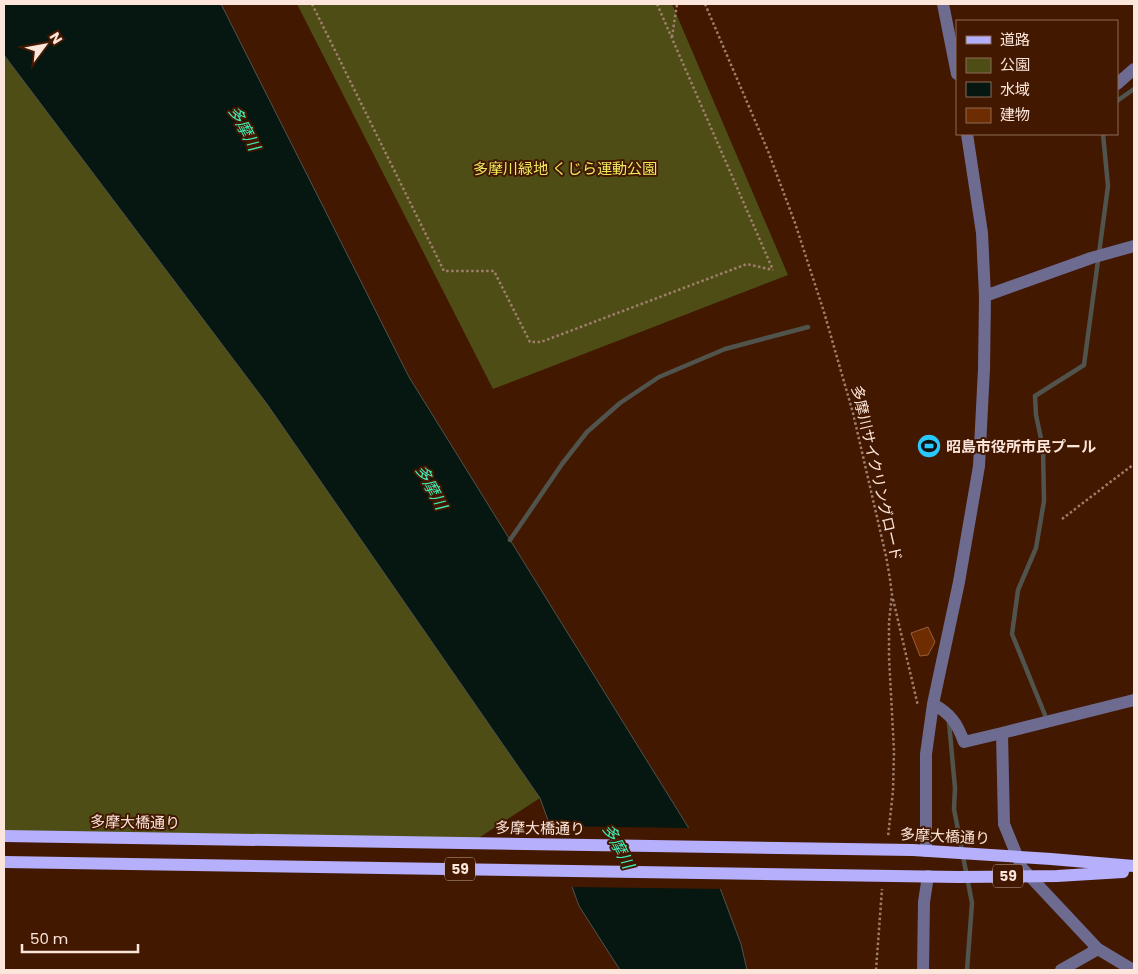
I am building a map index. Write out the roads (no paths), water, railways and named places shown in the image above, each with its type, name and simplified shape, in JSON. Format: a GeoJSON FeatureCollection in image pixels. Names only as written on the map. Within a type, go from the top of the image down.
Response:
{"type":"FeatureCollection","features":[{"type":"Feature","properties":{"kind":"main road","name":"多摩大橋通り"},"geometry":{"type":"LineString","coordinates":[[4,836],[920,850],[1134,866]]}},
{"type":"Feature","properties":{"kind":"main road","name":"59"},"geometry":{"type":"LineString","coordinates":[[4,862],[958,877],[1057,876],[1134,871]]}},
{"type":"Feature","properties":{"kind":"street"},"geometry":{"type":"LineString","coordinates":[[943,4],[956,69]]}},
{"type":"Feature","properties":{"kind":"street"},"geometry":{"type":"LineString","coordinates":[[1118,83],[1134,69]]}},
{"type":"Feature","properties":{"kind":"street"},"geometry":{"type":"LineString","coordinates":[[920,850],[926,754],[938,706],[979,466],[984,369],[985,296],[982,233],[967,135]]}},
{"type":"Feature","properties":{"kind":"street"},"geometry":{"type":"LineString","coordinates":[[985,296],[1091,258],[1134,246]]}},
{"type":"Feature","properties":{"kind":"street"},"geometry":{"type":"LineString","coordinates":[[938,706],[957,724],[964,742],[1134,700]]}},
{"type":"Feature","properties":{"kind":"street"},"geometry":{"type":"LineString","coordinates":[[1002,733],[1004,824],[1022,868],[1098,949],[1133,970]]}},
{"type":"Feature","properties":{"kind":"street"},"geometry":{"type":"LineString","coordinates":[[922,876],[924,902],[923,970]]}},
{"type":"Feature","properties":{"kind":"street"},"geometry":{"type":"LineString","coordinates":[[1061,970],[1098,949]]}},
{"type":"Feature","properties":{"kind":"water","name":"多摩川"},"geometry":{"type":"Polygon","coordinates":[[[4,4],[221,4],[409,377],[711,864],[741,944],[747,970],[620,970],[579,906],[540,798],[267,404],[4,55],[4,4]]]}},
{"type":"Feature","properties":{"kind":"waterway"},"geometry":{"type":"LineString","coordinates":[[1118,100],[1134,89]]}},
{"type":"Feature","properties":{"kind":"waterway"},"geometry":{"type":"LineString","coordinates":[[1045,715],[1012,634],[1018,590],[1036,548],[1044,501],[1043,448],[1036,415],[1035,396],[1084,365],[1108,186],[1103,135]]}},
{"type":"Feature","properties":{"kind":"waterway"},"geometry":{"type":"LineString","coordinates":[[510,540],[562,464],[587,432],[620,403],[659,377],[725,349],[808,327]]}},
{"type":"Feature","properties":{"kind":"waterway"},"geometry":{"type":"LineString","coordinates":[[949,722],[955,788],[954,809],[972,903],[967,970]]}},
{"type":"Feature","properties":{"kind":"place","name":"昭島市役所市民プール"},"geometry":{"type":"Point","coordinates":[929,446]}},
{"type":"Feature","properties":{"kind":"park label","name":"多摩川緑地 くじら運動公園"},"geometry":{"type":"Point","coordinates":[565,168]}}]}
